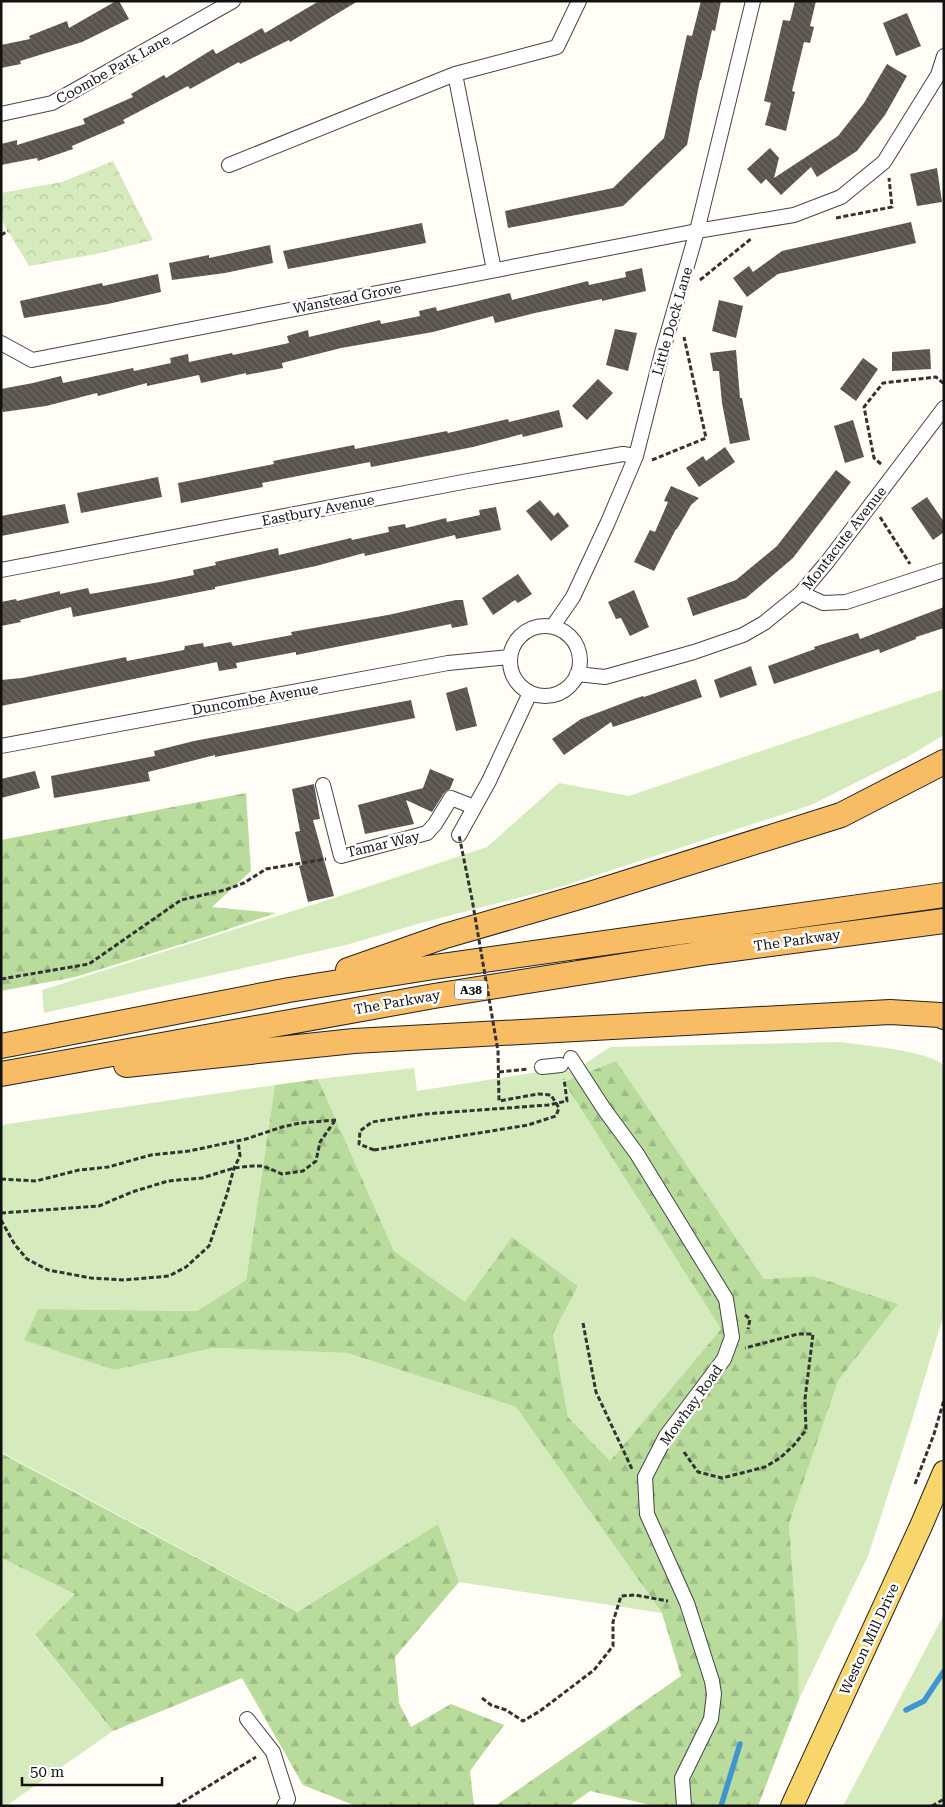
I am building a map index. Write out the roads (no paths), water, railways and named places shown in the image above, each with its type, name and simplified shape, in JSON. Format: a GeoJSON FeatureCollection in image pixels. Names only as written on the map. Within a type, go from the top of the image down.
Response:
{"type":"FeatureCollection","features":[{"type":"Feature","properties":{"kind":"highway","name":"A38"},"geometry":{"type":"LineString","coordinates":[[289,990],[445,936],[840,815],[944,762]]}},
{"type":"Feature","properties":{"kind":"highway","name":"The Parkway"},"geometry":{"type":"LineString","coordinates":[[1,1046],[289,990],[454,964],[944,895]]}},
{"type":"Feature","properties":{"kind":"highway","name":"The Parkway"},"geometry":{"type":"LineString","coordinates":[[1,1075],[453,993],[710,952],[944,921]]}},
{"type":"Feature","properties":{"kind":"highway","name":"A38"},"geometry":{"type":"LineString","coordinates":[[1,1075],[174,1061],[384,1040],[890,1012],[940,1015],[944,1018]]}},
{"type":"Feature","properties":{"kind":"main road","name":"Weston Mill Drive"},"geometry":{"type":"LineString","coordinates":[[792,1806],[944,1472]]}},
{"type":"Feature","properties":{"kind":"street","name":"Coombe Park Lane"},"geometry":{"type":"LineString","coordinates":[[1,114],[52,104],[217,5],[233,1]]}},
{"type":"Feature","properties":{"kind":"street"},"geometry":{"type":"LineString","coordinates":[[229,165],[456,74],[557,47],[579,1]]}},
{"type":"Feature","properties":{"kind":"street","name":"Little Dock Lane"},"geometry":{"type":"LineString","coordinates":[[553,626],[574,597],[633,462],[697,231],[753,1]]}},
{"type":"Feature","properties":{"kind":"street","name":"Wanstead Grove"},"geometry":{"type":"LineString","coordinates":[[1,343],[32,360],[697,231],[794,215],[841,197],[884,162],[938,75],[944,56]]}},
{"type":"Feature","properties":{"kind":"street"},"geometry":{"type":"LineString","coordinates":[[456,74],[494,270]]}},
{"type":"Feature","properties":{"kind":"street","name":"Montacute Avenue"},"geometry":{"type":"LineString","coordinates":[[578,674],[606,677],[694,652],[743,635],[764,623],[801,594],[944,408]]}},
{"type":"Feature","properties":{"kind":"street","name":"Eastbury Avenue"},"geometry":{"type":"LineString","coordinates":[[1,570],[623,454],[633,462]]}},
{"type":"Feature","properties":{"kind":"street"},"geometry":{"type":"LineString","coordinates":[[801,594],[822,603],[846,602],[944,570]]}},
{"type":"Feature","properties":{"kind":"street"},"geometry":{"type":"LineString","coordinates":[[541,626],[553,626],[567,633],[577,647],[580,662],[578,674],[569,686],[555,694],[544,696],[530,693],[517,683],[511,670],[510,657],[516,641],[527,630],[541,626]]}},
{"type":"Feature","properties":{"kind":"street","name":"Duncombe Avenue"},"geometry":{"type":"LineString","coordinates":[[1,746],[448,663],[510,657]]}},
{"type":"Feature","properties":{"kind":"street"},"geometry":{"type":"LineString","coordinates":[[459,835],[489,781],[530,693]]}},
{"type":"Feature","properties":{"kind":"street","name":"Tamar Way"},"geometry":{"type":"LineString","coordinates":[[323,785],[341,856],[427,833],[435,824],[451,798],[474,807]]}},
{"type":"Feature","properties":{"kind":"street","name":"Mowhay Road"},"geometry":{"type":"LineString","coordinates":[[542,1067],[566,1061],[637,1154],[726,1299],[732,1337],[724,1359],[666,1436],[645,1477],[647,1514],[686,1603],[712,1681],[714,1694],[711,1719],[682,1778],[684,1806]]}},
{"type":"Feature","properties":{"kind":"street"},"geometry":{"type":"LineString","coordinates":[[248,1719],[273,1752],[288,1799],[284,1806]]}},
{"type":"Feature","properties":{"kind":"waterway"},"geometry":{"type":"LineString","coordinates":[[906,1710],[924,1701],[944,1671]]}},
{"type":"Feature","properties":{"kind":"waterway"},"geometry":{"type":"LineString","coordinates":[[721,1806],[740,1744]]}}]}
